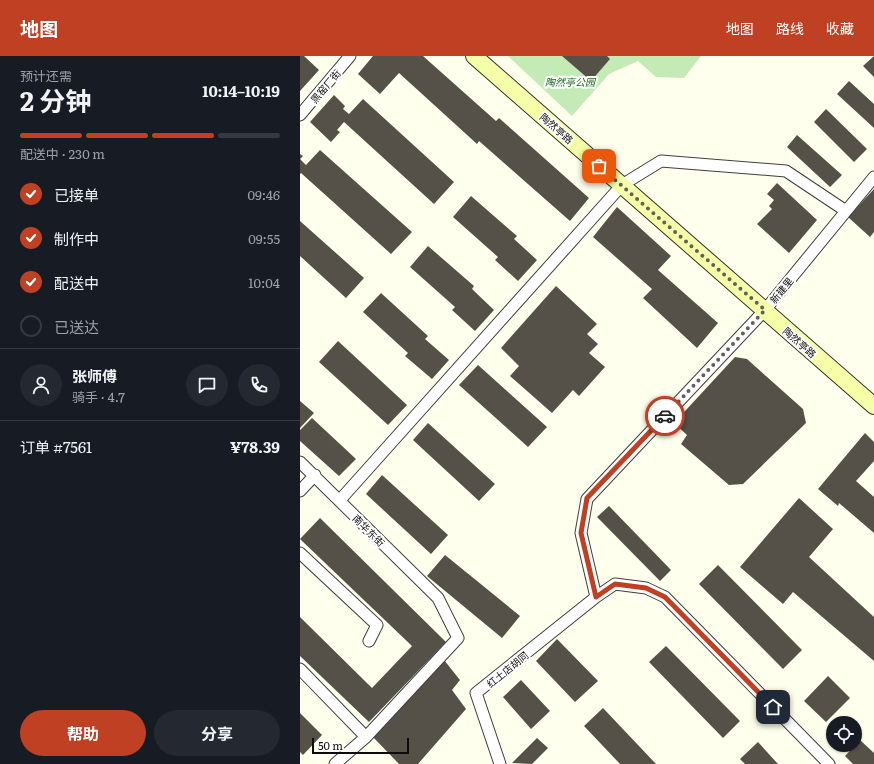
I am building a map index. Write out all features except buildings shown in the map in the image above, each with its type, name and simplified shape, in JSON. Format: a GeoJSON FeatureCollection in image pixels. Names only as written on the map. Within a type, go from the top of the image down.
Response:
{"type":"FeatureCollection","features":[{"type":"Feature","properties":{"kind":"main road","name":"陶然亭路"},"geometry":{"type":"LineString","coordinates":[[474,56],[874,406]]}},
{"type":"Feature","properties":{"kind":"street","name":"黑窑厂街"},"geometry":{"type":"LineString","coordinates":[[300,115],[350,56]]}},
{"type":"Feature","properties":{"kind":"street"},"geometry":{"type":"LineString","coordinates":[[340,500],[622,185],[662,161],[786,171],[846,211]]}},
{"type":"Feature","properties":{"kind":"street","name":"新建里"},"geometry":{"type":"LineString","coordinates":[[596,597],[581,533],[587,498],[765,310],[874,177]]}},
{"type":"Feature","properties":{"kind":"street","name":"南华东街"},"geometry":{"type":"LineString","coordinates":[[300,462],[438,598],[458,638],[366,737]]}},
{"type":"Feature","properties":{"kind":"street"},"geometry":{"type":"LineString","coordinates":[[300,491],[315,476]]}},
{"type":"Feature","properties":{"kind":"street"},"geometry":{"type":"LineString","coordinates":[[300,553],[377,625],[369,641]]}},
{"type":"Feature","properties":{"kind":"street"},"geometry":{"type":"LineString","coordinates":[[596,597],[615,584],[646,588],[665,597],[829,764]]}},
{"type":"Feature","properties":{"kind":"street","name":"红土店胡同"},"geometry":{"type":"LineString","coordinates":[[500,764],[476,693],[596,597]]}},
{"type":"Feature","properties":{"kind":"street"},"geometry":{"type":"LineString","coordinates":[[300,669],[366,737],[335,764]]}},
{"type":"Feature","properties":{"kind":"green space","name":"陶然亭公园"},"geometry":{"type":"Polygon","coordinates":[[[508,56],[701,56],[684,78],[656,77],[638,61],[609,74],[572,116],[508,56]]]}},
{"type":"Feature","properties":{"kind":"way so far"},"geometry":{"type":"LineString","coordinates":[[599,166],[765,310],[665,416]]}},
{"type":"Feature","properties":{"kind":"route"},"geometry":{"type":"LineString","coordinates":[[665,416],[587,498],[581,533],[596,597],[615,584],[646,588],[665,597],[773,707]]}}]}
